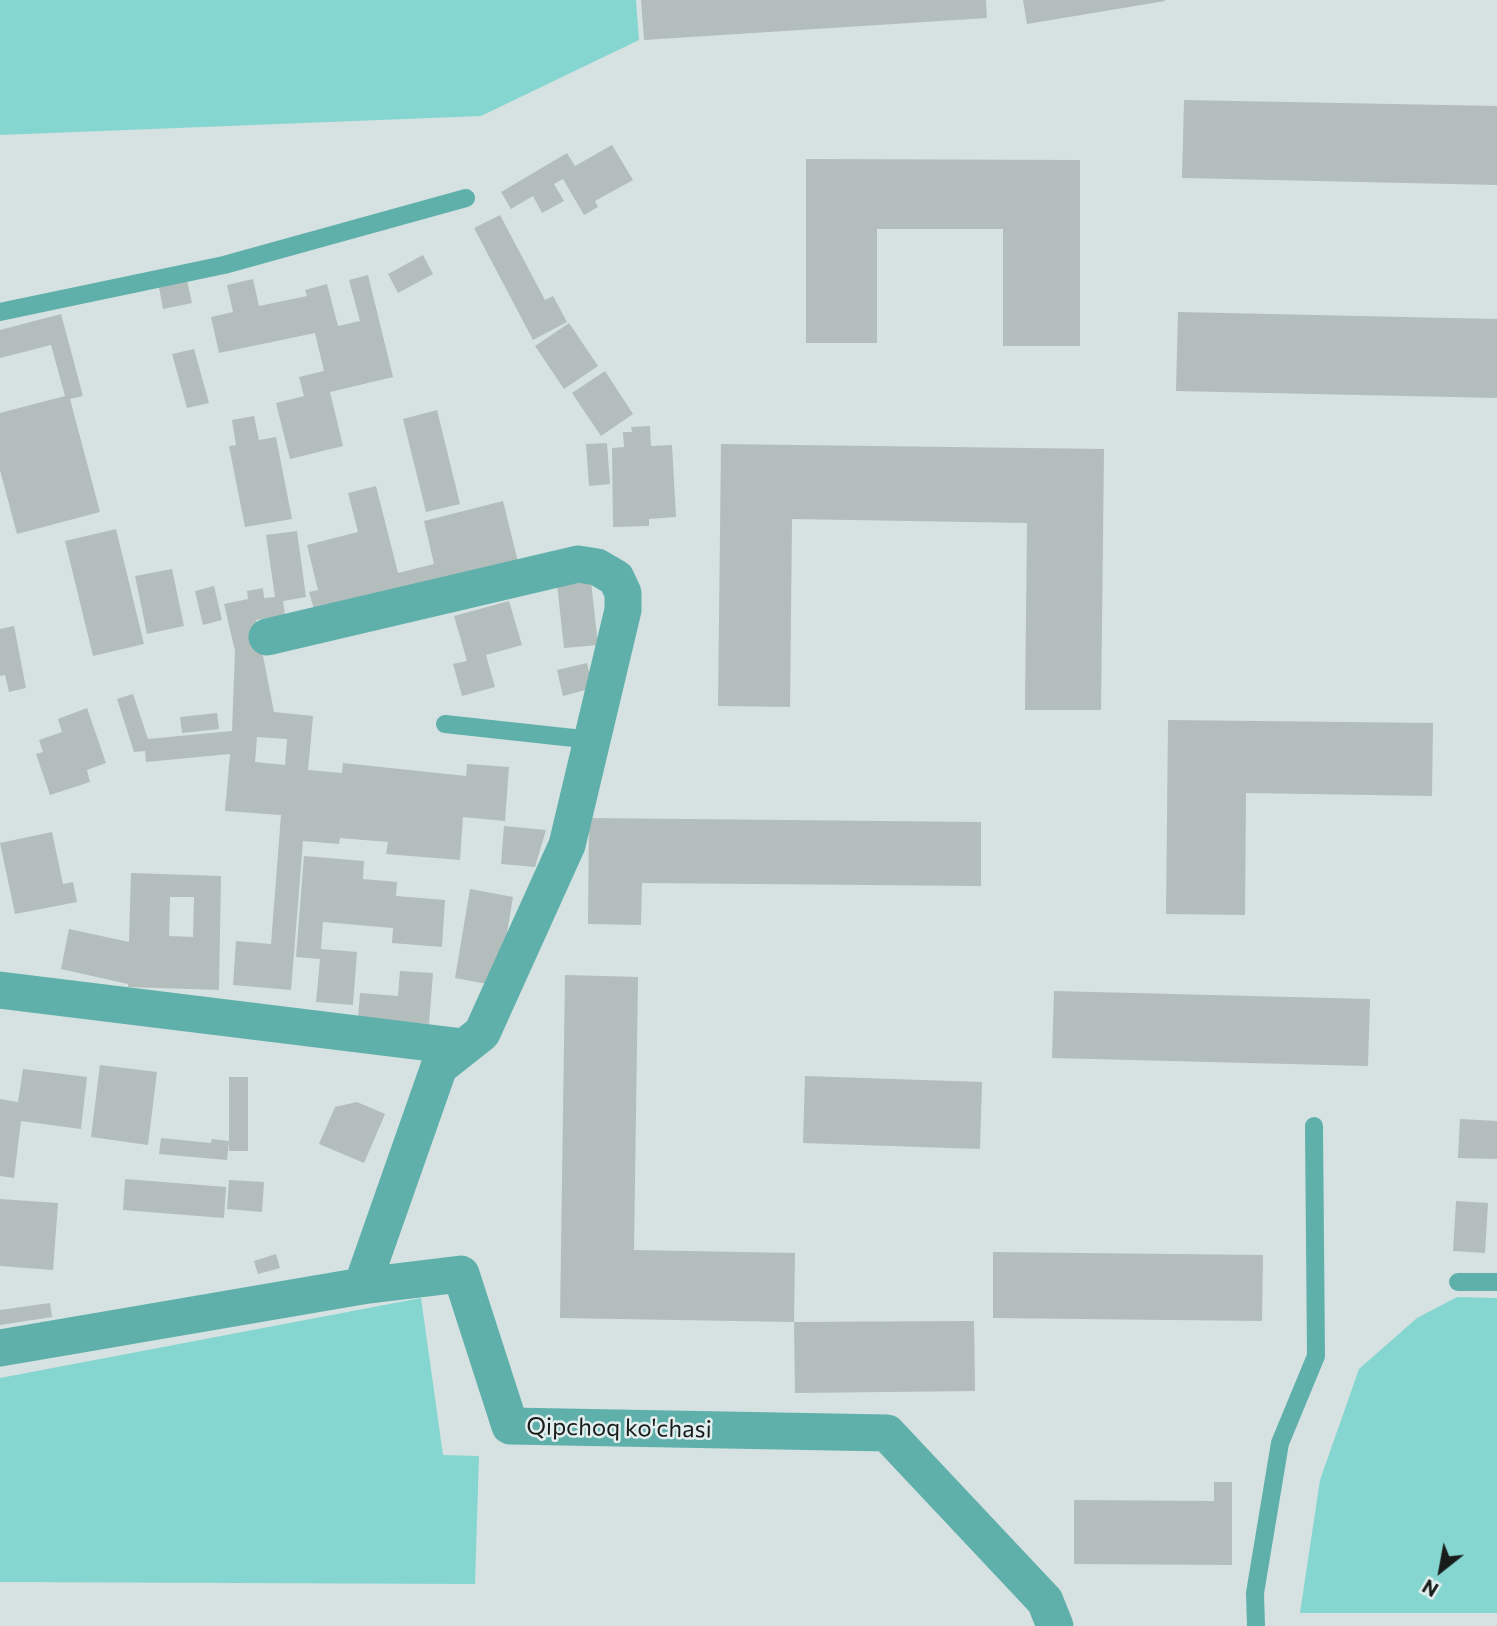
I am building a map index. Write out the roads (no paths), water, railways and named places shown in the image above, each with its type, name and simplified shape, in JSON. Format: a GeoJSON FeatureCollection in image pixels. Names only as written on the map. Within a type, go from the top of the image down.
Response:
{"type":"FeatureCollection","features":[{"type":"Feature","properties":{"kind":"street"},"geometry":{"type":"LineString","coordinates":[[267,637],[578,564],[597,567],[616,578],[623,593],[623,610],[566,845],[482,1033],[439,1067],[362,1286]]}},
{"type":"Feature","properties":{"kind":"street"},"geometry":{"type":"LineString","coordinates":[[0,990],[464,1047]]}},
{"type":"Feature","properties":{"kind":"street","name":"Qipchoq ko'chasi"},"geometry":{"type":"LineString","coordinates":[[0,1348],[362,1286],[460,1274],[510,1426],[887,1433],[1045,1601],[1055,1626]]}},
{"type":"Feature","properties":{"kind":"lane"},"geometry":{"type":"LineString","coordinates":[[0,312],[224,265],[466,198]]}},
{"type":"Feature","properties":{"kind":"lane"},"geometry":{"type":"LineString","coordinates":[[445,724],[592,740]]}},
{"type":"Feature","properties":{"kind":"lane"},"geometry":{"type":"LineString","coordinates":[[1256,1626],[1255,1593],[1280,1443],[1316,1356],[1314,1126]]}},
{"type":"Feature","properties":{"kind":"lane"},"geometry":{"type":"LineString","coordinates":[[1458,1282],[1497,1282]]}}]}
